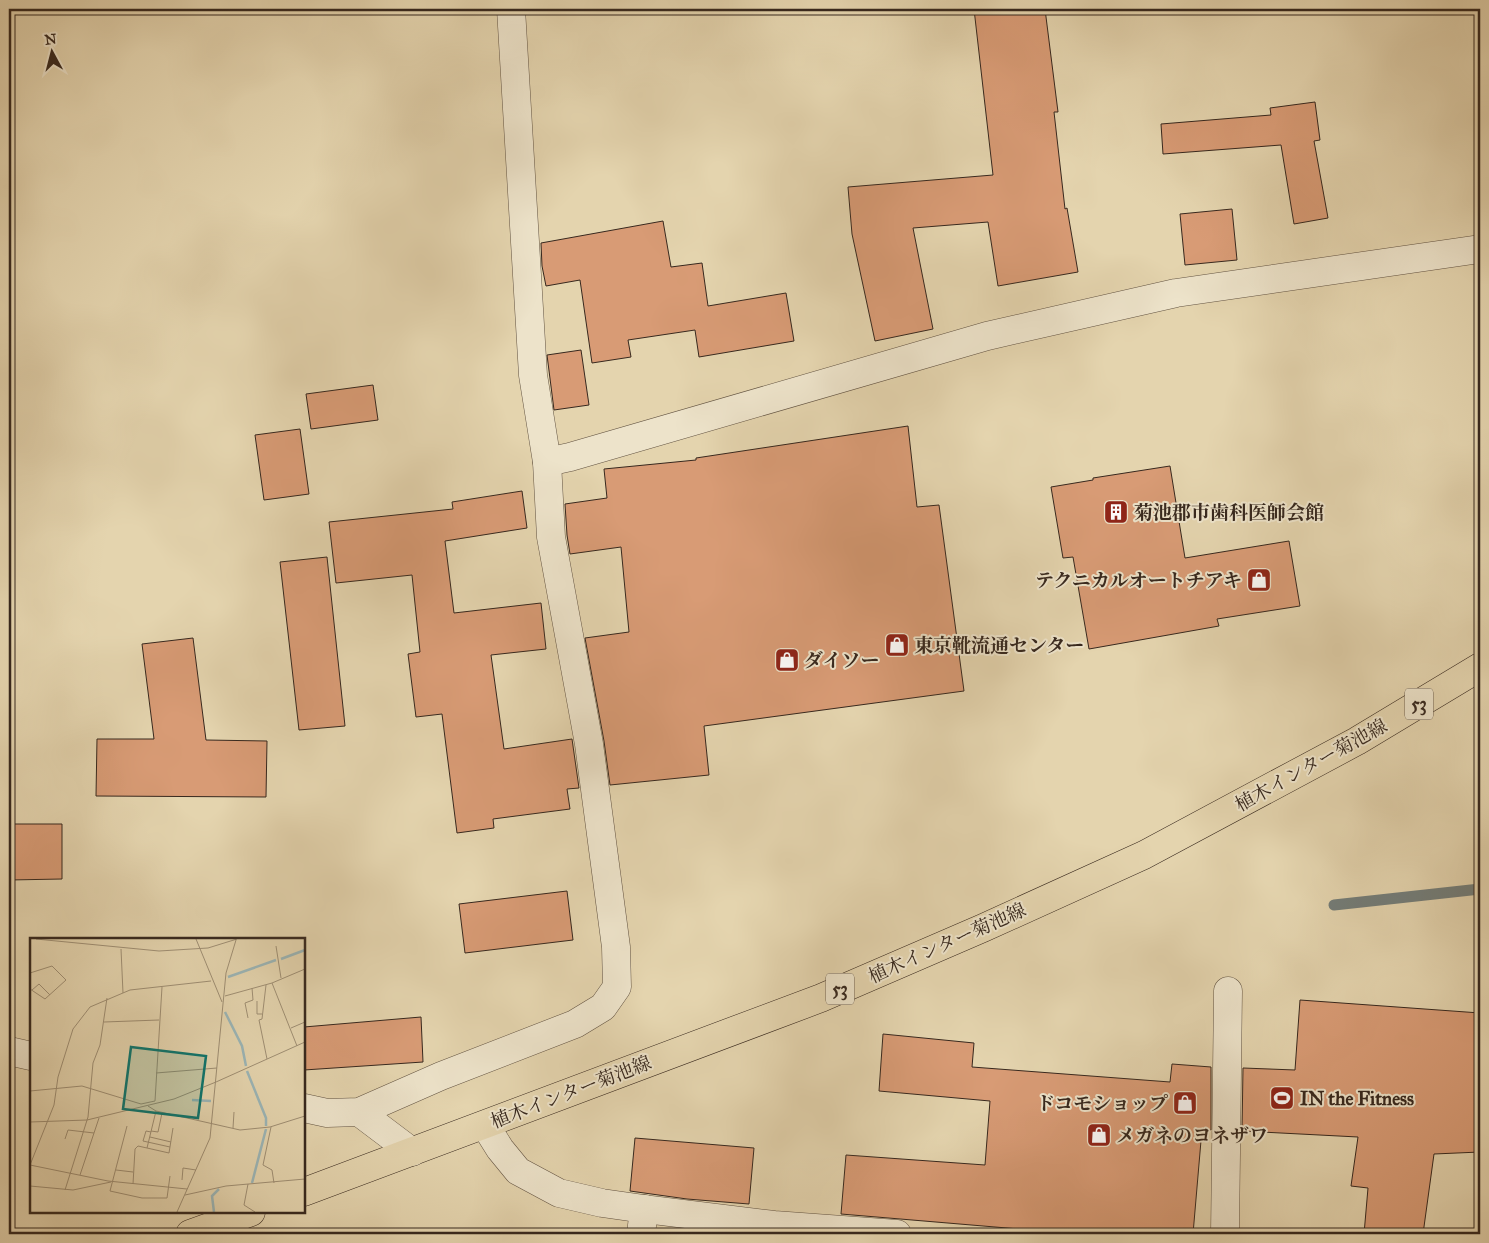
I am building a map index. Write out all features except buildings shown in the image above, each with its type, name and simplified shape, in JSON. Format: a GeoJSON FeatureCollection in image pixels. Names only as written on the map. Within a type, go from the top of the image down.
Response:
{"type":"FeatureCollection","features":[{"type":"Feature","properties":{"kind":"main road","name":"植木インター菊池線"},"geometry":{"type":"LineString","coordinates":[[305,1192],[821,998],[983,928],[1144,855],[1357,741],[1480,668]]}},
{"type":"Feature","properties":{"kind":"main road"},"geometry":{"type":"LineString","coordinates":[[190,1234],[248,1213]]}},
{"type":"Feature","properties":{"kind":"street"},"geometry":{"type":"LineString","coordinates":[[305,1108],[327,1113],[359,1112],[441,1076],[575,1024],[602,1007],[617,987],[616,947],[589,744],[552,537],[547,462],[533,376],[512,9]]}},
{"type":"Feature","properties":{"kind":"street"},"geometry":{"type":"LineString","coordinates":[[547,462],[570,457],[988,336],[1176,293],[1480,249]]}},
{"type":"Feature","properties":{"kind":"street"},"geometry":{"type":"LineString","coordinates":[[1225,1234],[1228,991]]}},
{"type":"Feature","properties":{"kind":"street"},"geometry":{"type":"LineString","coordinates":[[9,1051],[30,1056]]}},
{"type":"Feature","properties":{"kind":"street"},"geometry":{"type":"LineString","coordinates":[[359,1112],[412,1152]]}},
{"type":"Feature","properties":{"kind":"street"},"geometry":{"type":"LineString","coordinates":[[485,1125],[500,1149],[518,1170],[559,1193],[602,1203],[643,1222],[774,1230],[896,1234]]}},
{"type":"Feature","properties":{"kind":"waterway"},"geometry":{"type":"LineString","coordinates":[[1334,905],[1480,889]]}},
{"type":"Feature","properties":{"kind":"place","name":"菊池郡市歯科医師会館"},"geometry":{"type":"Point","coordinates":[1116,512]}},
{"type":"Feature","properties":{"kind":"place","name":"テクニカルオートチアキ"},"geometry":{"type":"Point","coordinates":[1259,580]}},
{"type":"Feature","properties":{"kind":"place","name":"東京靴流通センター"},"geometry":{"type":"Point","coordinates":[897,645]}},
{"type":"Feature","properties":{"kind":"place","name":"ダイソー"},"geometry":{"type":"Point","coordinates":[787,660]}},
{"type":"Feature","properties":{"kind":"place","name":"IN the Fitness"},"geometry":{"type":"Point","coordinates":[1282,1098]}},
{"type":"Feature","properties":{"kind":"place","name":"ドコモショップ"},"geometry":{"type":"Point","coordinates":[1185,1103]}},
{"type":"Feature","properties":{"kind":"place","name":"メガネのヨネザワ"},"geometry":{"type":"Point","coordinates":[1099,1135]}}]}
